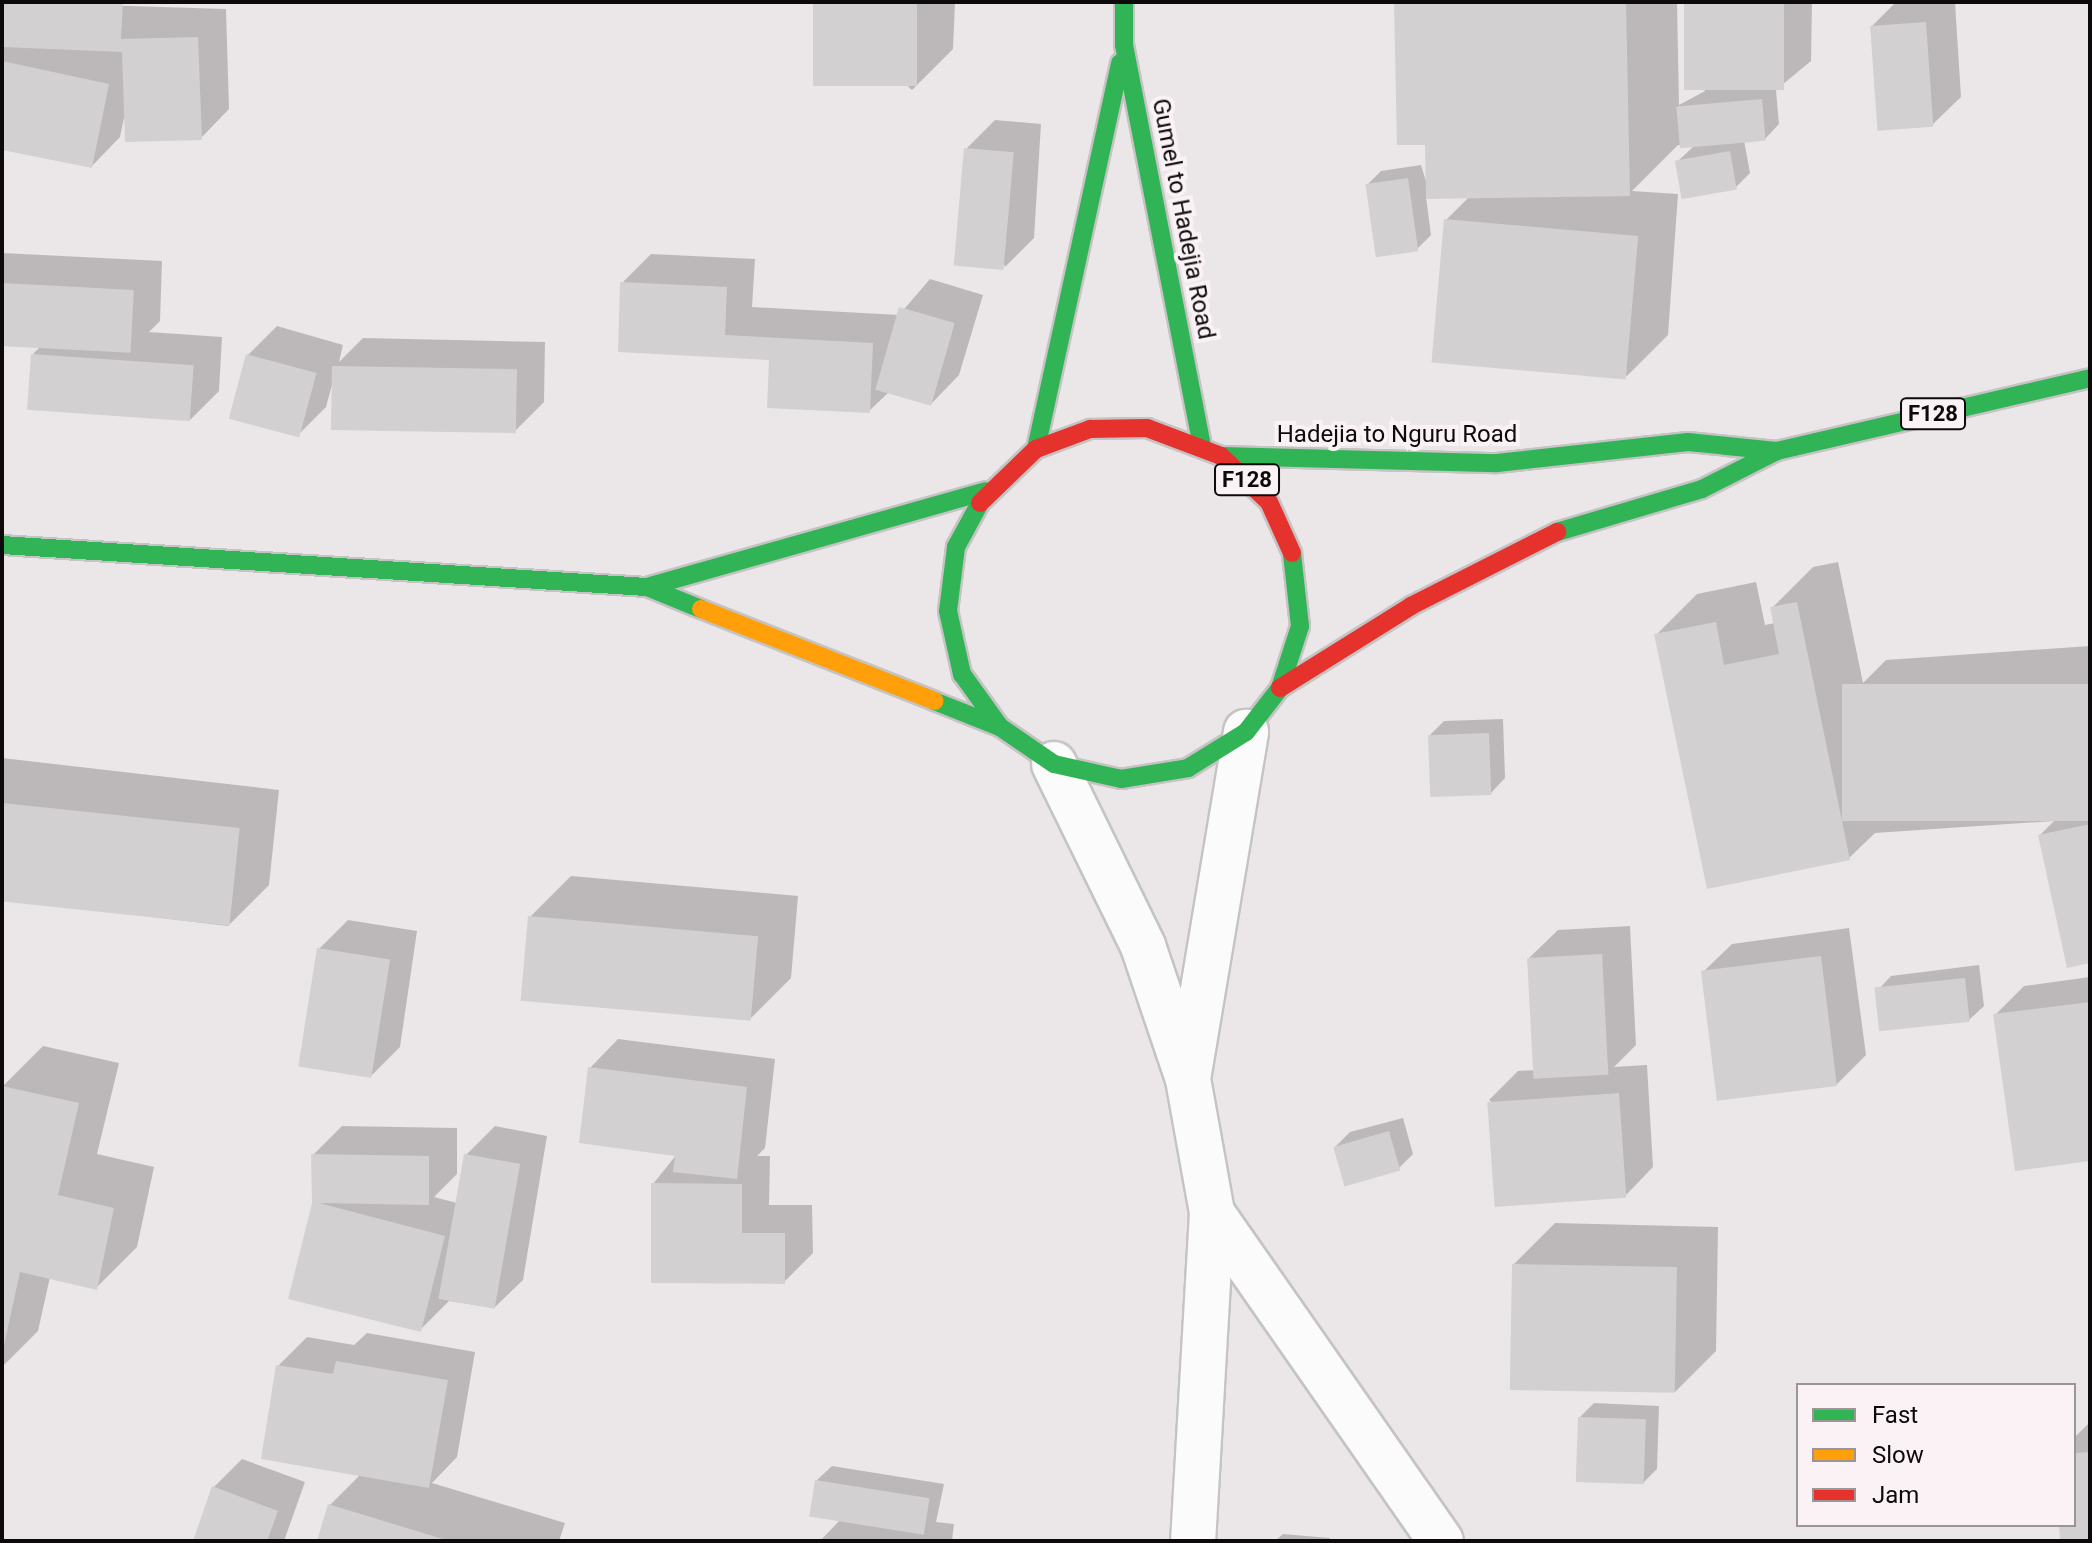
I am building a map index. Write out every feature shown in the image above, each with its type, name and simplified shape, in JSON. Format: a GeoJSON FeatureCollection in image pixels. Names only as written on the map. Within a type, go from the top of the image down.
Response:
{"type":"FeatureCollection","features":[{"type":"Feature","properties":{"kind":"main road","name":"Gumel to Hadejia Road"},"geometry":{"type":"LineString","coordinates":[[1124,2],[1124,45],[1202,445]]}},
{"type":"Feature","properties":{"kind":"main road","name":"F128"},"geometry":{"type":"LineString","coordinates":[[1036,449],[1124,45]]}},
{"type":"Feature","properties":{"kind":"main road","name":"Hadejia to Nguru Road"},"geometry":{"type":"LineString","coordinates":[[1221,456],[1497,463],[1688,442],[1777,451],[2090,378]]}},
{"type":"Feature","properties":{"kind":"main road","name":"F128"},"geometry":{"type":"LineString","coordinates":[[1147,428],[1202,445],[1221,456],[1269,502],[1296,561],[1300,626],[1280,688],[1246,732],[1188,768],[1134,777],[1054,764],[1000,727],[962,674],[948,611],[956,547],[986,491],[1036,449],[1090,429],[1147,428]]}},
{"type":"Feature","properties":{"kind":"main road","name":"F128"},"geometry":{"type":"LineString","coordinates":[[1280,688],[1411,606],[1547,535],[1702,489],[1777,451]]}},
{"type":"Feature","properties":{"kind":"main road"},"geometry":{"type":"LineString","coordinates":[[647,587],[986,491]]}},
{"type":"Feature","properties":{"kind":"main road"},"geometry":{"type":"LineString","coordinates":[[2,545],[647,587],[1000,727]]}},
{"type":"Feature","properties":{"kind":"street"},"geometry":{"type":"LineString","coordinates":[[1188,1079],[1246,732]]}},
{"type":"Feature","properties":{"kind":"street"},"geometry":{"type":"LineString","coordinates":[[1054,764],[1143,946],[1188,1079],[1212,1213],[1193,1541]]}},
{"type":"Feature","properties":{"kind":"street"},"geometry":{"type":"LineString","coordinates":[[1212,1213],[1441,1541]]}},
{"type":"Feature","properties":{"kind":"building"},"geometry":{"type":"Polygon","coordinates":[[[2,2],[123,2],[121,39],[198,37],[202,140],[125,142],[122,52],[2,47],[2,2]]]}},
{"type":"Feature","properties":{"kind":"building"},"geometry":{"type":"Polygon","coordinates":[[[813,2],[917,2],[917,86],[813,86],[813,2]]]}},
{"type":"Feature","properties":{"kind":"building"},"geometry":{"type":"Polygon","coordinates":[[[1394,2],[1626,2],[1630,196],[1426,199],[1425,145],[1397,145],[1394,2]]]}},
{"type":"Feature","properties":{"kind":"building"},"geometry":{"type":"Polygon","coordinates":[[[1684,2],[1784,2],[1784,90],[1684,90],[1684,2]]]}},
{"type":"Feature","properties":{"kind":"building"},"geometry":{"type":"Polygon","coordinates":[[[1926,22],[1933,127],[1877,131],[1870,26],[1926,22]]]}},
{"type":"Feature","properties":{"kind":"building"},"geometry":{"type":"Polygon","coordinates":[[[2,61],[109,84],[92,168],[2,150],[2,61]]]}},
{"type":"Feature","properties":{"kind":"building"},"geometry":{"type":"Polygon","coordinates":[[[1762,99],[1766,141],[1680,148],[1676,106],[1762,99]]]}},
{"type":"Feature","properties":{"kind":"building"},"geometry":{"type":"Polygon","coordinates":[[[964,148],[1014,152],[1004,270],[954,266],[964,148]]]}},
{"type":"Feature","properties":{"kind":"building"},"geometry":{"type":"Polygon","coordinates":[[[1730,151],[1737,189],[1682,199],[1675,161],[1730,151]]]}},
{"type":"Feature","properties":{"kind":"building"},"geometry":{"type":"Polygon","coordinates":[[[1408,178],[1418,251],[1376,257],[1365,184],[1408,178]]]}},
{"type":"Feature","properties":{"kind":"building"},"geometry":{"type":"Polygon","coordinates":[[[1444,219],[1638,236],[1626,379],[1431,362],[1444,219]]]}},
{"type":"Feature","properties":{"kind":"building"},"geometry":{"type":"Polygon","coordinates":[[[620,282],[727,287],[725,335],[873,343],[870,413],[767,408],[769,360],[618,352],[620,282]]]}},
{"type":"Feature","properties":{"kind":"building"},"geometry":{"type":"Polygon","coordinates":[[[2,283],[134,290],[131,353],[2,346],[2,283]]]}},
{"type":"Feature","properties":{"kind":"building"},"geometry":{"type":"Polygon","coordinates":[[[899,307],[955,323],[931,406],[875,390],[899,307]]]}},
{"type":"Feature","properties":{"kind":"building"},"geometry":{"type":"Polygon","coordinates":[[[31,354],[194,365],[190,421],[27,410],[31,354]]]}},
{"type":"Feature","properties":{"kind":"building"},"geometry":{"type":"Polygon","coordinates":[[[246,354],[317,373],[299,438],[229,419],[246,354]]]}},
{"type":"Feature","properties":{"kind":"building"},"geometry":{"type":"Polygon","coordinates":[[[332,366],[517,369],[516,433],[331,430],[332,366]]]}},
{"type":"Feature","properties":{"kind":"building"},"geometry":{"type":"Polygon","coordinates":[[[1797,602],[1850,860],[1707,889],[1654,634],[1716,622],[1724,665],[1779,654],[1770,607],[1797,602]]]}},
{"type":"Feature","properties":{"kind":"building"},"geometry":{"type":"Polygon","coordinates":[[[1842,684],[2090,684],[2090,821],[1842,821],[1842,684]]]}},
{"type":"Feature","properties":{"kind":"building"},"geometry":{"type":"Polygon","coordinates":[[[1489,733],[1491,795],[1430,797],[1428,735],[1489,733]]]}},
{"type":"Feature","properties":{"kind":"building"},"geometry":{"type":"Polygon","coordinates":[[[2,803],[240,828],[229,925],[2,902],[2,803]]]}},
{"type":"Feature","properties":{"kind":"building"},"geometry":{"type":"Polygon","coordinates":[[[2090,824],[2090,963],[2067,968],[2038,835],[2090,824]]]}},
{"type":"Feature","properties":{"kind":"building"},"geometry":{"type":"Polygon","coordinates":[[[528,916],[758,936],[751,1021],[521,1001],[528,916]]]}},
{"type":"Feature","properties":{"kind":"building"},"geometry":{"type":"Polygon","coordinates":[[[317,948],[390,960],[371,1078],[298,1067],[317,948]]]}},
{"type":"Feature","properties":{"kind":"building"},"geometry":{"type":"Polygon","coordinates":[[[1602,954],[1608,1075],[1533,1079],[1527,958],[1602,954]]]}},
{"type":"Feature","properties":{"kind":"building"},"geometry":{"type":"Polygon","coordinates":[[[1821,956],[1837,1086],[1717,1101],[1701,971],[1821,956]]]}},
{"type":"Feature","properties":{"kind":"building"},"geometry":{"type":"Polygon","coordinates":[[[1965,978],[1970,1022],[1879,1031],[1874,988],[1965,978]]]}},
{"type":"Feature","properties":{"kind":"building"},"geometry":{"type":"Polygon","coordinates":[[[2090,1002],[2090,1161],[2015,1171],[1993,1014],[2090,1002]]]}},
{"type":"Feature","properties":{"kind":"building"},"geometry":{"type":"Polygon","coordinates":[[[588,1067],[747,1087],[737,1179],[673,1172],[675,1156],[579,1143],[588,1067]]]}},
{"type":"Feature","properties":{"kind":"building"},"geometry":{"type":"Polygon","coordinates":[[[2,1086],[79,1103],[58,1195],[114,1208],[97,1290],[20,1272],[3,1350],[2,1086]]]}},
{"type":"Feature","properties":{"kind":"building"},"geometry":{"type":"Polygon","coordinates":[[[1619,1093],[1626,1198],[1495,1207],[1487,1102],[1619,1093]]]}},
{"type":"Feature","properties":{"kind":"building"},"geometry":{"type":"Polygon","coordinates":[[[1389,1131],[1400,1170],[1345,1186],[1333,1147],[1389,1131]]]}},
{"type":"Feature","properties":{"kind":"building"},"geometry":{"type":"Polygon","coordinates":[[[311,1154],[429,1156],[429,1205],[319,1203],[445,1236],[421,1332],[288,1299],[312,1203],[311,1154]]]}},
{"type":"Feature","properties":{"kind":"building"},"geometry":{"type":"Polygon","coordinates":[[[464,1154],[520,1164],[495,1309],[438,1299],[464,1154]]]}},
{"type":"Feature","properties":{"kind":"building"},"geometry":{"type":"Polygon","coordinates":[[[651,1183],[742,1184],[742,1233],[785,1233],[785,1284],[651,1283],[651,1183]]]}},
{"type":"Feature","properties":{"kind":"building"},"geometry":{"type":"Polygon","coordinates":[[[1512,1264],[1677,1267],[1675,1393],[1510,1390],[1512,1264]]]}},
{"type":"Feature","properties":{"kind":"building"},"geometry":{"type":"Polygon","coordinates":[[[336,1361],[448,1380],[429,1488],[261,1459],[276,1365],[333,1374],[336,1361]]]}},
{"type":"Feature","properties":{"kind":"building"},"geometry":{"type":"Polygon","coordinates":[[[1578,1417],[1646,1419],[1644,1484],[1576,1482],[1578,1417]]]}},
{"type":"Feature","properties":{"kind":"building"},"geometry":{"type":"Polygon","coordinates":[[[2090,1452],[2090,1541],[2060,1541],[2059,1527],[2076,1527],[2076,1453],[2090,1452]]]}},
{"type":"Feature","properties":{"kind":"building"},"geometry":{"type":"Polygon","coordinates":[[[815,1480],[930,1498],[924,1535],[809,1517],[815,1480]]]}},
{"type":"Feature","properties":{"kind":"building"},"geometry":{"type":"Polygon","coordinates":[[[212,1486],[278,1511],[267,1541],[193,1541],[212,1486]]]}},
{"type":"Feature","properties":{"kind":"building"},"geometry":{"type":"Polygon","coordinates":[[[328,1504],[446,1540],[446,1541],[317,1541],[328,1504]]]}},
{"type":"Feature","properties":{"kind":"traffic: fast"},"geometry":{"type":"LineString","coordinates":[[1124,2],[1124,45],[1202,445]]}},
{"type":"Feature","properties":{"kind":"traffic: fast"},"geometry":{"type":"LineString","coordinates":[[1036,449],[1120,63]]}},
{"type":"Feature","properties":{"kind":"traffic: fast"},"geometry":{"type":"LineString","coordinates":[[1221,456],[1497,463],[1688,442],[1777,451],[2090,378]]}},
{"type":"Feature","properties":{"kind":"traffic: fast"},"geometry":{"type":"LineString","coordinates":[[1557,532],[1702,489],[1777,451]]}},
{"type":"Feature","properties":{"kind":"traffic: fast"},"geometry":{"type":"LineString","coordinates":[[647,587],[986,491]]}},
{"type":"Feature","properties":{"kind":"traffic: fast"},"geometry":{"type":"LineString","coordinates":[[980,503],[956,547],[948,611],[962,674],[1000,727]]}},
{"type":"Feature","properties":{"kind":"traffic: fast"},"geometry":{"type":"LineString","coordinates":[[2,545],[647,587],[701,609]]}},
{"type":"Feature","properties":{"kind":"traffic: fast"},"geometry":{"type":"LineString","coordinates":[[934,701],[1000,727],[1054,764],[1121,779],[1188,768],[1246,732],[1280,688],[1300,626],[1292,553]]}},
{"type":"Feature","properties":{"kind":"traffic: slow"},"geometry":{"type":"LineString","coordinates":[[701,609],[934,701]]}},
{"type":"Feature","properties":{"kind":"traffic: jam"},"geometry":{"type":"LineString","coordinates":[[980,503],[1036,449],[1090,429],[1147,428],[1221,456],[1269,502],[1292,553]]}},
{"type":"Feature","properties":{"kind":"traffic: jam"},"geometry":{"type":"LineString","coordinates":[[1280,688],[1411,606],[1557,532]]}}]}
